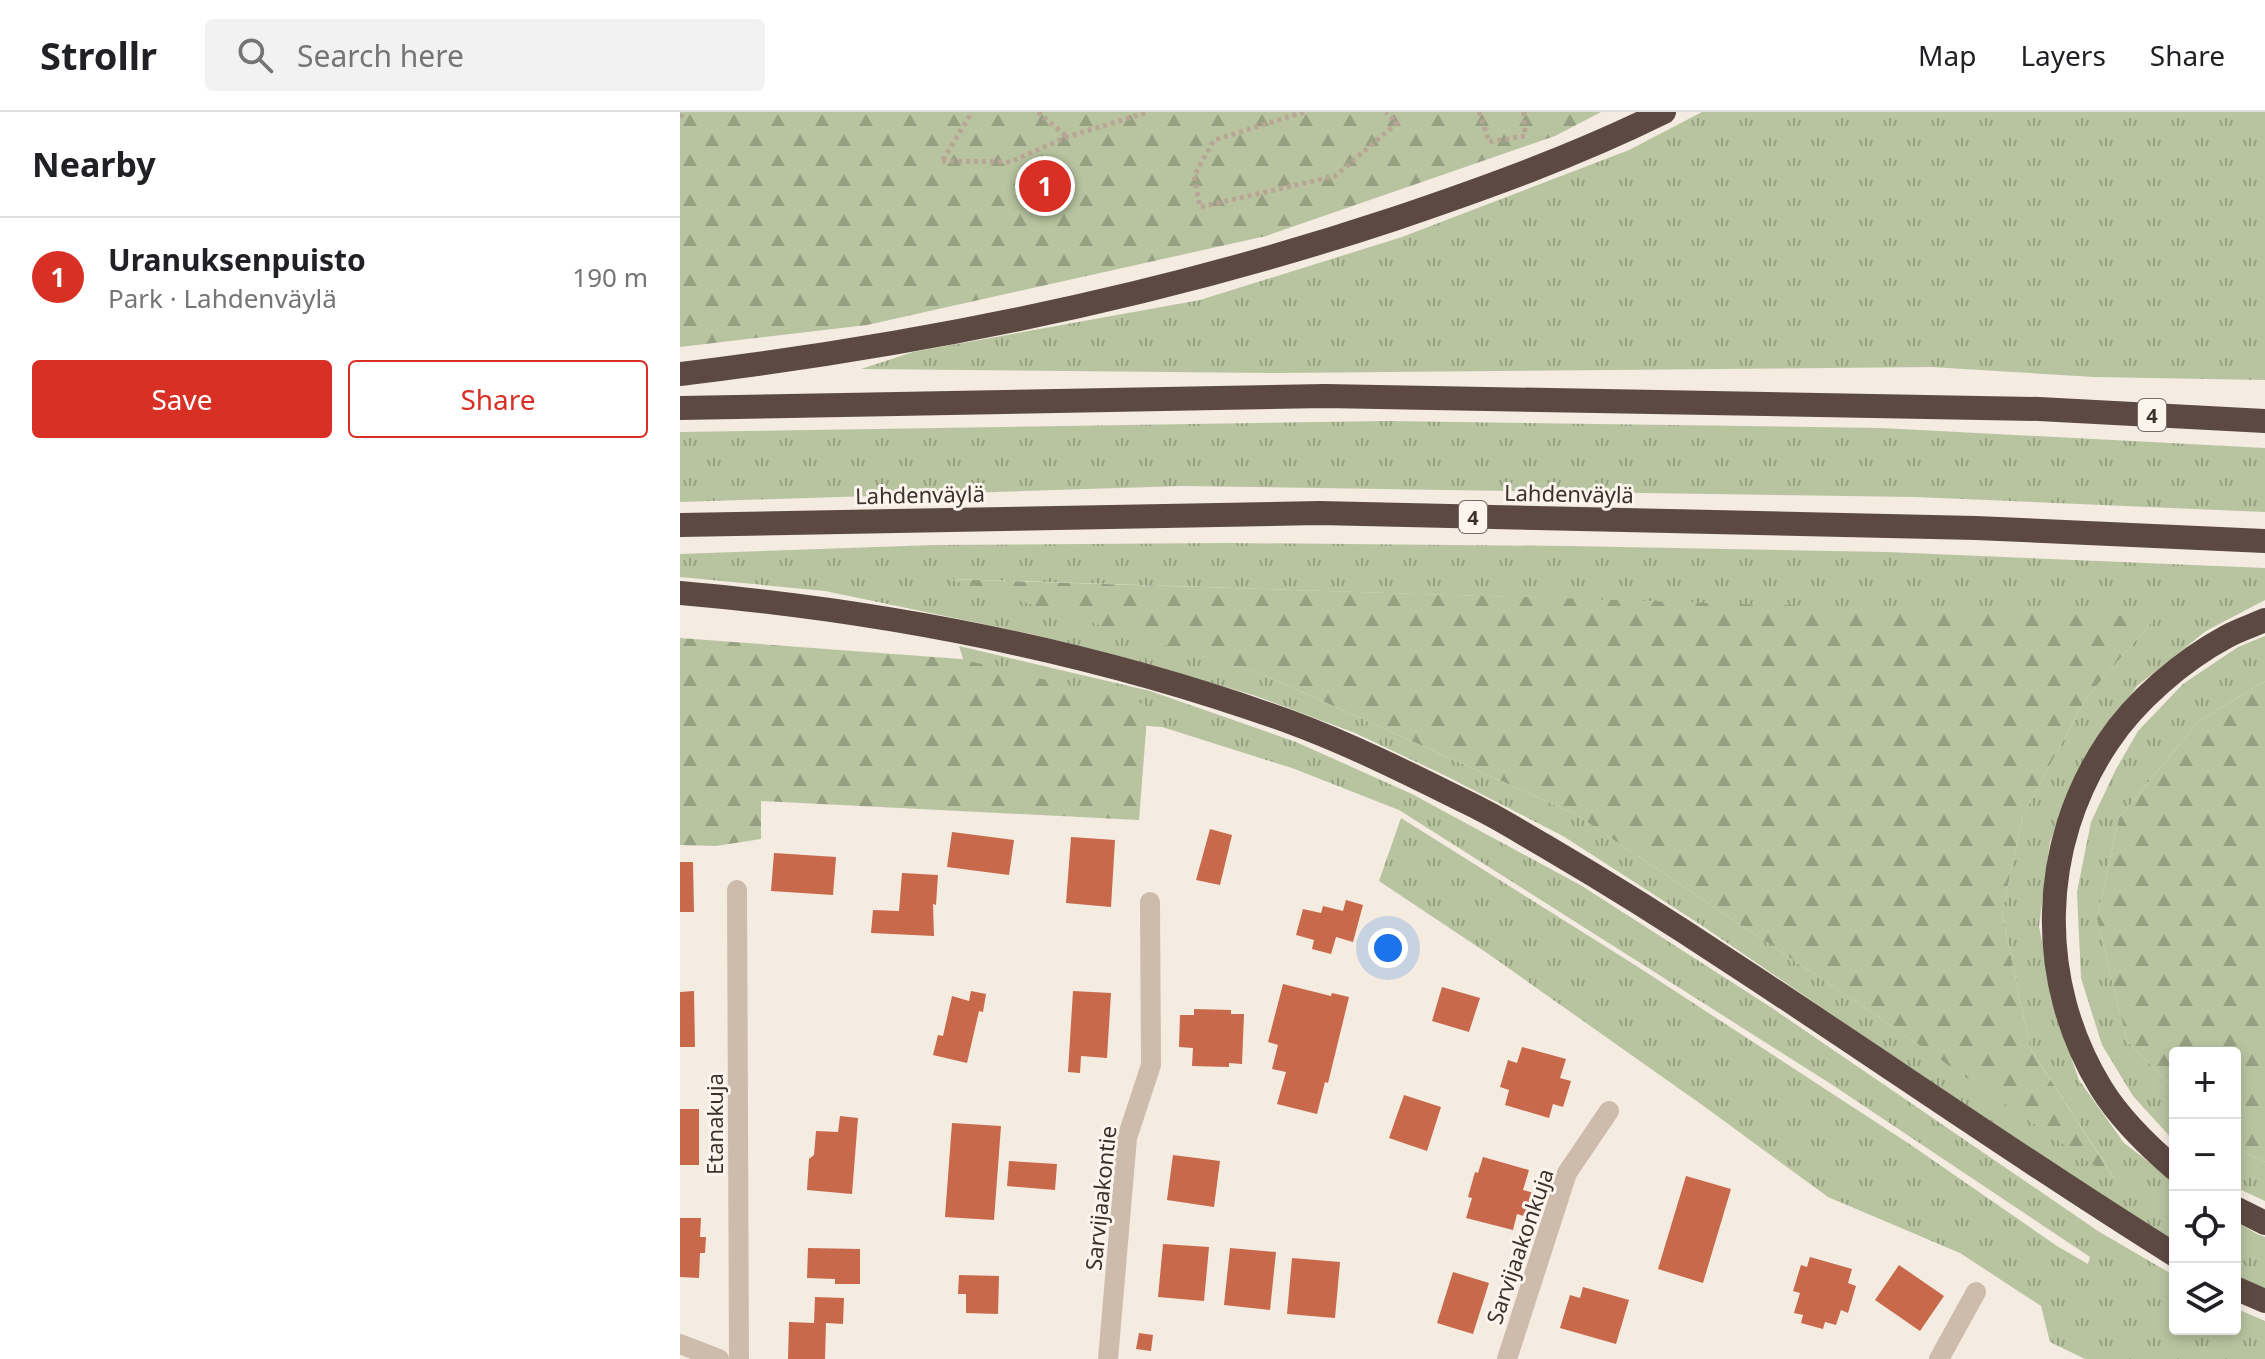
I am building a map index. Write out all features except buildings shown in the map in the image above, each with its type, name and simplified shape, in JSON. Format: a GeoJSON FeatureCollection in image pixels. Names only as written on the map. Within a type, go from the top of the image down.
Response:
{"type":"FeatureCollection","features":[{"type":"Feature","properties":{"kind":"highway"},"geometry":{"type":"LineString","coordinates":[[680,374],[881,347],[1055,313],[1216,273],[1345,235],[1499,184],[1664,112]]}},
{"type":"Feature","properties":{"kind":"highway","name":"4"},"geometry":{"type":"LineString","coordinates":[[680,408],[1325,396],[2039,409],[2265,421]]}},
{"type":"Feature","properties":{"kind":"highway","name":"Lahdenväylä"},"geometry":{"type":"LineString","coordinates":[[680,525],[1319,513],[1976,528],[2265,541]]}},
{"type":"Feature","properties":{"kind":"highway"},"geometry":{"type":"LineString","coordinates":[[680,593],[840,610],[955,630],[1085,659],[1194,689],[1295,724],[1392,766],[1485,811],[1671,923],[1941,1104],[2169,1251]]}},
{"type":"Feature","properties":{"kind":"highway"},"geometry":{"type":"LineString","coordinates":[[2169,1163],[2124,1119],[2101,1088],[2073,1032],[2063,1004],[2056,967],[2053,920],[2059,863],[2070,819],[2087,779],[2109,741],[2141,703],[2177,669],[2226,637],[2265,620]]}},
{"type":"Feature","properties":{"kind":"highway"},"geometry":{"type":"LineString","coordinates":[[2241,1211],[2265,1223]]}},
{"type":"Feature","properties":{"kind":"highway"},"geometry":{"type":"LineString","coordinates":[[2241,1291],[2265,1301]]}},
{"type":"Feature","properties":{"kind":"street","name":"Etanakuja"},"geometry":{"type":"LineString","coordinates":[[737,890],[739,1359]]}},
{"type":"Feature","properties":{"kind":"street","name":"Sarvijaakontie"},"geometry":{"type":"LineString","coordinates":[[1108,1359],[1127,1138],[1151,1065],[1150,902]]}},
{"type":"Feature","properties":{"kind":"street","name":"Sarvijaakonkuja"},"geometry":{"type":"LineString","coordinates":[[1507,1359],[1567,1173],[1609,1111]]}},
{"type":"Feature","properties":{"kind":"street"},"geometry":{"type":"LineString","coordinates":[[1939,1359],[1976,1292]]}},
{"type":"Feature","properties":{"kind":"street"},"geometry":{"type":"LineString","coordinates":[[680,1344],[719,1359]]}},
{"type":"Feature","properties":{"kind":"path"},"geometry":{"type":"LineString","coordinates":[[680,117],[685,112]]}},
{"type":"Feature","properties":{"kind":"path"},"geometry":{"type":"LineString","coordinates":[[972,112],[942,161],[1010,162],[1067,137],[1148,112]]}},
{"type":"Feature","properties":{"kind":"path"},"geometry":{"type":"LineString","coordinates":[[1038,112],[1067,137]]}},
{"type":"Feature","properties":{"kind":"path"},"geometry":{"type":"LineString","coordinates":[[1047,120],[1052,112]]}},
{"type":"Feature","properties":{"kind":"path"},"geometry":{"type":"LineString","coordinates":[[1304,112],[1214,140],[1194,176],[1200,207],[1335,176],[1397,123],[1386,112]]}},
{"type":"Feature","properties":{"kind":"path"},"geometry":{"type":"LineString","coordinates":[[1479,112],[1489,142],[1525,136],[1524,112]]}},
{"type":"Feature","properties":{"kind":"green space"},"geometry":{"type":"Polygon","coordinates":[[[680,112],[1601,112],[1555,136],[1266,236],[867,325],[680,347],[680,112]]]}},
{"type":"Feature","properties":{"kind":"green space"},"geometry":{"type":"Polygon","coordinates":[[[1702,112],[2265,112],[2265,380],[2094,377],[1931,367],[1278,373],[861,369],[913,352],[1200,300],[1402,237],[1629,150],[1702,112]]]}},
{"type":"Feature","properties":{"kind":"green space"},"geometry":{"type":"Polygon","coordinates":[[[1388,421],[1881,428],[2265,448],[2265,512],[1915,497],[1182,486],[680,502],[680,432],[1388,421]]]}},
{"type":"Feature","properties":{"kind":"green space"},"geometry":{"type":"Polygon","coordinates":[[[1228,543],[1568,546],[1887,552],[2265,568],[2265,600],[2206,631],[2137,686],[2084,765],[2050,842],[2039,926],[2056,1014],[2079,1080],[2124,1143],[2169,1177],[2169,1240],[2108,1203],[1701,925],[1563,836],[1355,733],[1253,695],[1031,634],[825,591],[680,577],[680,554],[934,545],[1228,543]],[[952,579],[1264,675],[1575,814],[2114,1178],[2030,1048],[2002,913],[2023,815],[2086,698],[2155,618],[952,579]]]}},
{"type":"Feature","properties":{"kind":"green space"},"geometry":{"type":"Polygon","coordinates":[[[948,579],[2156,617],[2086,698],[2023,815],[2002,913],[2030,1048],[2115,1180],[1575,814],[1264,675],[948,579]]]}},
{"type":"Feature","properties":{"kind":"green space"},"geometry":{"type":"Polygon","coordinates":[[[2265,636],[2265,681],[2198,722],[2119,818],[2097,919],[2127,1041],[2169,1084],[2169,1135],[2133,1096],[2102,1045],[2081,978],[2077,892],[2091,822],[2138,731],[2183,684],[2238,647],[2265,636]]]}},
{"type":"Feature","properties":{"kind":"green space"},"geometry":{"type":"Polygon","coordinates":[[[680,638],[961,659],[1148,705],[1139,820],[761,801],[761,839],[716,846],[680,845],[680,638]]]}},
{"type":"Feature","properties":{"kind":"green space"},"geometry":{"type":"Polygon","coordinates":[[[959,646],[1150,691],[1296,742],[1412,794],[1582,886],[1769,1006],[2098,1231],[2169,1272],[2169,1335],[2241,1335],[2241,1311],[2265,1321],[2265,1359],[2085,1359],[2050,1342],[2041,1306],[1960,1253],[1828,1197],[1487,953],[1379,881],[1401,818],[1635,965],[1911,1145],[2057,1246],[2088,1264],[2090,1257],[1831,1084],[1399,810],[1292,768],[1162,727],[980,714],[959,646]]]}},
{"type":"Feature","properties":{"kind":"green space"},"geometry":{"type":"Polygon","coordinates":[[[2265,681],[2265,1162],[2241,1150],[2241,1047],[2169,1047],[2169,1084],[2127,1041],[2097,919],[2119,818],[2198,722],[2265,681]]]}},
{"type":"Feature","properties":{"kind":"green space"},"geometry":{"type":"Polygon","coordinates":[[[2241,1150],[2265,1162],[2265,1201],[2241,1190],[2241,1150]]]}},
{"type":"Feature","properties":{"kind":"green space"},"geometry":{"type":"Polygon","coordinates":[[[2241,1225],[2265,1237],[2265,1288],[2241,1279],[2241,1225]]]}},
{"type":"Feature","properties":{"kind":"place","name":"Uranuksenpuisto"},"geometry":{"type":"Point","coordinates":[1045,186]}}]}
